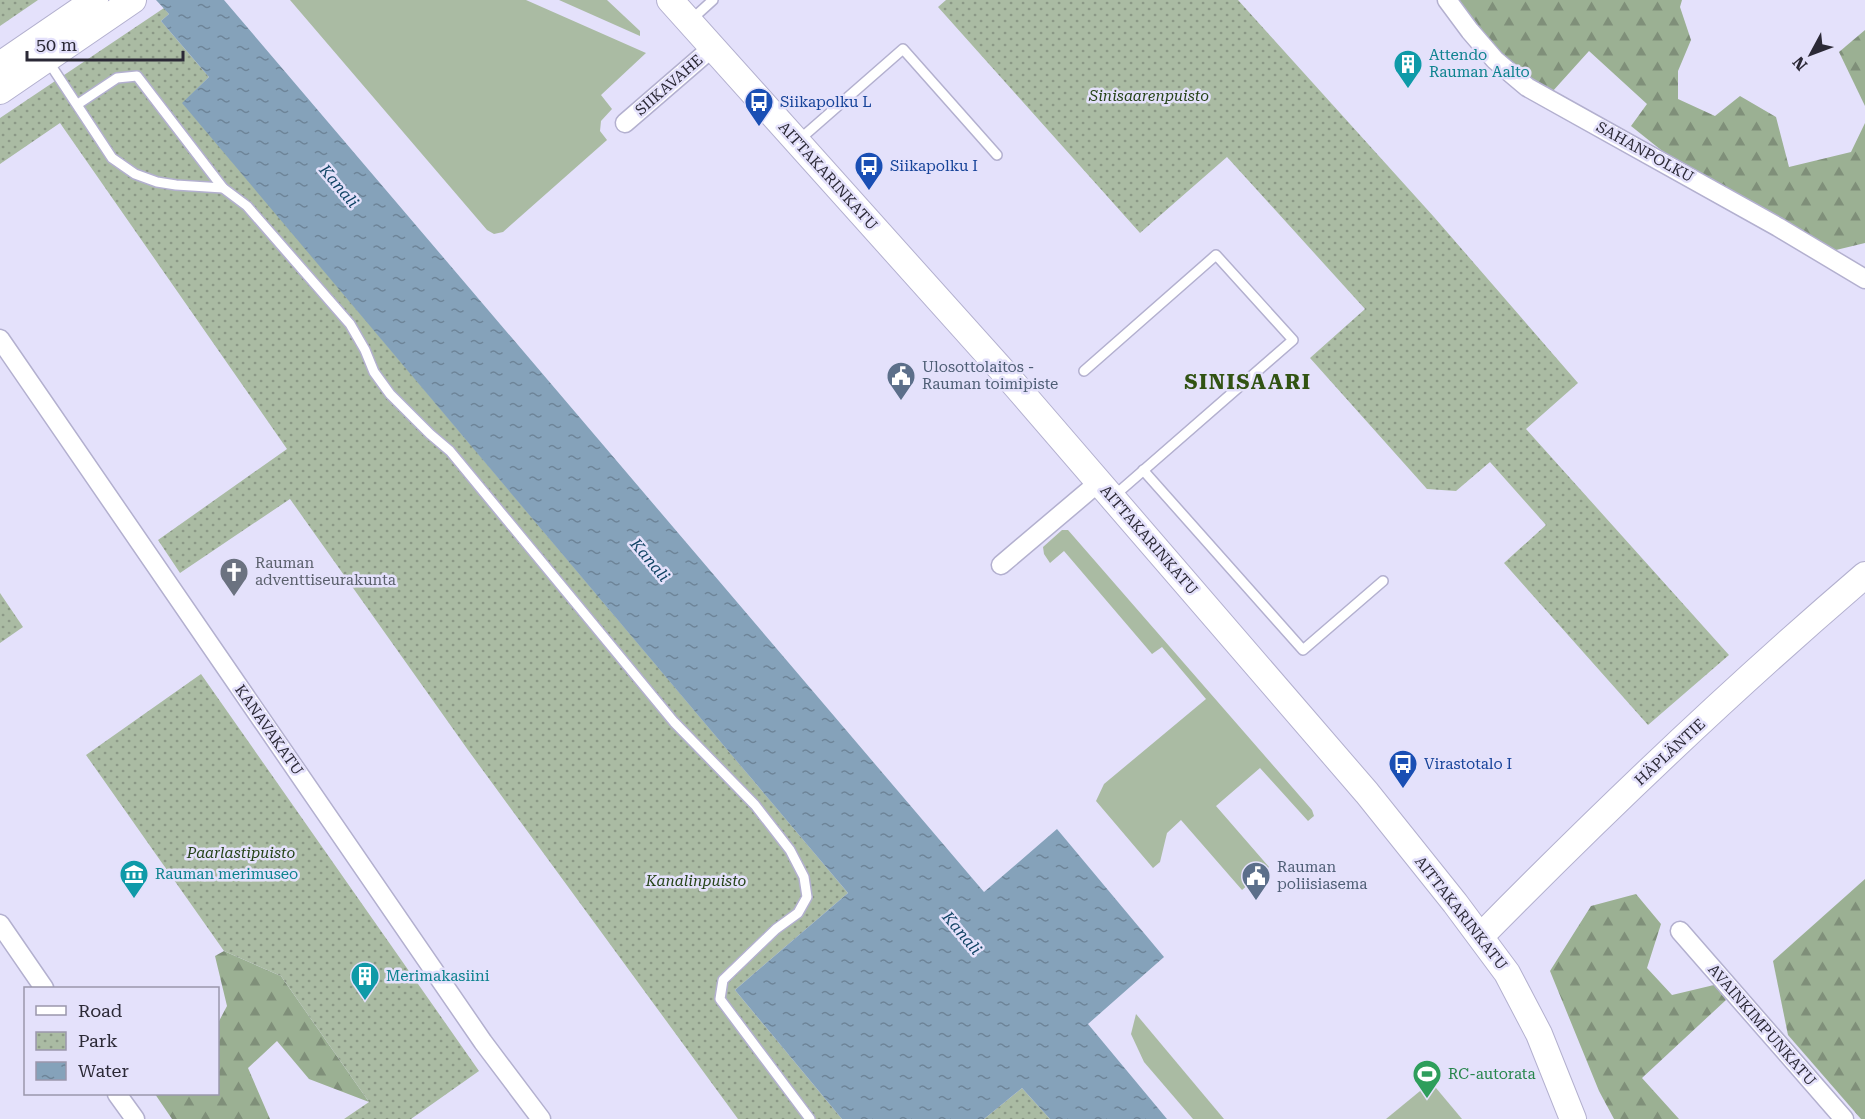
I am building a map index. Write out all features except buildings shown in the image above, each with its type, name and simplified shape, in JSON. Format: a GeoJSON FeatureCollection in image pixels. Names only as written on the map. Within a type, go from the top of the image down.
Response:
{"type":"FeatureCollection","features":[{"type":"Feature","properties":{"kind":"main road"},"geometry":{"type":"LineString","coordinates":[[0,65],[95,0]]}},
{"type":"Feature","properties":{"kind":"main road"},"geometry":{"type":"LineString","coordinates":[[0,92],[133,0]]}},
{"type":"Feature","properties":{"kind":"main road","name":"AITTAKARINKATU"},"geometry":{"type":"LineString","coordinates":[[670,0],[1009,378],[1360,784],[1508,973],[1534,1023],[1573,1119]]}},
{"type":"Feature","properties":{"kind":"main road","name":"HÄPLÄNTIE"},"geometry":{"type":"LineString","coordinates":[[1481,936],[1596,821],[1709,715],[1864,577]]}},
{"type":"Feature","properties":{"kind":"street","name":"SAHANPOLKU"},"geometry":{"type":"LineString","coordinates":[[1447,0],[1495,60],[1527,87],[1779,227],[1865,279]]}},
{"type":"Feature","properties":{"kind":"street","name":"SIIKAVAHE"},"geometry":{"type":"LineString","coordinates":[[625,123],[713,47]]}},
{"type":"Feature","properties":{"kind":"street","name":"KANAVAKATU"},"geometry":{"type":"LineString","coordinates":[[0,339],[483,1042],[541,1119]]}},
{"type":"Feature","properties":{"kind":"street"},"geometry":{"type":"LineString","coordinates":[[1001,565],[1106,490]]}},
{"type":"Feature","properties":{"kind":"street"},"geometry":{"type":"LineString","coordinates":[[0,924],[43,987]]}},
{"type":"Feature","properties":{"kind":"street","name":"AVAINKIMPUNKATU"},"geometry":{"type":"LineString","coordinates":[[1680,931],[1844,1119]]}},
{"type":"Feature","properties":{"kind":"street"},"geometry":{"type":"LineString","coordinates":[[118,1095],[135,1119]]}},
{"type":"Feature","properties":{"kind":"lane"},"geometry":{"type":"LineString","coordinates":[[689,21],[713,0]]}},
{"type":"Feature","properties":{"kind":"lane"},"geometry":{"type":"LineString","coordinates":[[797,141],[903,49],[997,155]]}},
{"type":"Feature","properties":{"kind":"lane"},"geometry":{"type":"LineString","coordinates":[[47,59],[112,158],[135,174],[176,185],[223,188]]}},
{"type":"Feature","properties":{"kind":"lane"},"geometry":{"type":"LineString","coordinates":[[78,104],[117,78],[137,76],[223,188],[248,206],[350,324],[374,372],[390,394],[450,451],[674,722],[755,805],[790,850],[804,877],[807,897],[798,913],[776,929],[723,980],[720,999],[810,1119]]}},
{"type":"Feature","properties":{"kind":"lane"},"geometry":{"type":"LineString","coordinates":[[1084,371],[1216,255],[1293,340],[1143,470],[1106,490]]}},
{"type":"Feature","properties":{"kind":"lane"},"geometry":{"type":"LineString","coordinates":[[1143,470],[1304,650],[1383,581]]}},
{"type":"Feature","properties":{"kind":"green space"},"geometry":{"type":"Polygon","coordinates":[[[0,0],[38,0],[0,26],[0,0]]]}},
{"type":"Feature","properties":{"kind":"green space"},"geometry":{"type":"Polygon","coordinates":[[[290,0],[526,0],[646,53],[601,95],[612,109],[601,121],[600,131],[607,140],[503,232],[494,234],[487,230],[290,0]]]}},
{"type":"Feature","properties":{"kind":"green space"},"geometry":{"type":"Polygon","coordinates":[[[559,0],[607,0],[640,31],[640,36],[559,0]]]}},
{"type":"Feature","properties":{"kind":"green space","name":"Sinisaarenpuisto"},"geometry":{"type":"Polygon","coordinates":[[[946,0],[1238,0],[1434,217],[1578,383],[1526,429],[1729,655],[1648,725],[1504,563],[1546,525],[1490,462],[1456,491],[1427,489],[1310,358],[1365,309],[1227,157],[1140,233],[938,7],[946,0]]]}},
{"type":"Feature","properties":{"kind":"green space"},"geometry":{"type":"Polygon","coordinates":[[[1456,0],[1682,0],[1680,7],[1691,40],[1678,71],[1678,99],[1715,116],[1740,96],[1776,117],[1789,167],[1851,152],[1865,123],[1865,243],[1836,250],[1676,162],[1631,126],[1647,104],[1589,51],[1552,92],[1534,83],[1485,41],[1456,0]]]}},
{"type":"Feature","properties":{"kind":"green space","name":"Kanalinpuisto"},"geometry":{"type":"Polygon","coordinates":[[[164,8],[169,14],[161,21],[209,77],[183,103],[848,893],[735,990],[842,1119],[738,1119],[468,750],[290,499],[180,573],[158,540],[287,449],[60,123],[0,164],[0,118],[164,8]]]}},
{"type":"Feature","properties":{"kind":"green space"},"geometry":{"type":"Polygon","coordinates":[[[1865,30],[1865,106],[1839,52],[1865,30]]]}},
{"type":"Feature","properties":{"kind":"green space"},"geometry":{"type":"Polygon","coordinates":[[[1062,530],[1068,530],[1312,810],[1314,816],[1308,821],[1260,768],[1216,806],[1269,867],[1242,890],[1181,820],[1167,833],[1160,862],[1153,868],[1096,801],[1104,784],[1206,699],[1162,647],[1152,654],[1064,551],[1050,563],[1044,554],[1043,547],[1062,530]]]}},
{"type":"Feature","properties":{"kind":"green space"},"geometry":{"type":"Polygon","coordinates":[[[0,593],[23,627],[0,643],[0,593]]]}},
{"type":"Feature","properties":{"kind":"green space","name":"Paarlastipuisto"},"geometry":{"type":"Polygon","coordinates":[[[201,674],[479,1071],[411,1119],[344,1119],[369,1102],[281,976],[224,951],[86,755],[201,674]]]}},
{"type":"Feature","properties":{"kind":"green space"},"geometry":{"type":"Polygon","coordinates":[[[1865,879],[1865,1119],[1861,1119],[1788,1035],[1773,961],[1865,879]]]}},
{"type":"Feature","properties":{"kind":"green space"},"geometry":{"type":"Polygon","coordinates":[[[1636,894],[1661,924],[1647,968],[1672,995],[1714,985],[1726,1000],[1642,1078],[1679,1119],[1614,1119],[1599,1091],[1550,971],[1591,906],[1636,894]]]}},
{"type":"Feature","properties":{"kind":"green space"},"geometry":{"type":"Polygon","coordinates":[[[224,951],[281,976],[369,1102],[309,1079],[277,1041],[248,1068],[270,1119],[172,1119],[156,1095],[219,1095],[219,1021],[227,1006],[215,956],[224,951]]]}},
{"type":"Feature","properties":{"kind":"green space"},"geometry":{"type":"Polygon","coordinates":[[[1136,1014],[1224,1119],[1193,1119],[1144,1062],[1131,1034],[1136,1014]]]}},
{"type":"Feature","properties":{"kind":"green space","name":"RC-autorata"},"geometry":{"type":"Polygon","coordinates":[[[1431,1082],[1462,1119],[1386,1119],[1431,1082]]]}},
{"type":"Feature","properties":{"kind":"green space"},"geometry":{"type":"Polygon","coordinates":[[[1022,1088],[1050,1119],[984,1119],[1022,1088]]]}},
{"type":"Feature","properties":{"kind":"water","name":"Kanali"},"geometry":{"type":"Polygon","coordinates":[[[156,0],[224,0],[984,892],[1057,829],[1164,957],[1088,1024],[1167,1119],[1050,1119],[1022,1088],[984,1119],[842,1119],[735,990],[848,893],[182,103],[209,77],[161,21],[169,14],[156,0]]]}},
{"type":"Feature","properties":{"kind":"place","name":"Attendo Rauman Aalto"},"geometry":{"type":"Point","coordinates":[1408,90]}},
{"type":"Feature","properties":{"kind":"place","name":"Siikapolku L"},"geometry":{"type":"Point","coordinates":[759,128]}},
{"type":"Feature","properties":{"kind":"place","name":"Siikapolku I"},"geometry":{"type":"Point","coordinates":[869,192]}},
{"type":"Feature","properties":{"kind":"place","name":"Ulosottolaitos - Rauman toimipiste"},"geometry":{"type":"Point","coordinates":[901,402]}},
{"type":"Feature","properties":{"kind":"place","name":"Rauman adventtiseurakunta"},"geometry":{"type":"Point","coordinates":[234,598]}},
{"type":"Feature","properties":{"kind":"place","name":"Virastotalo I"},"geometry":{"type":"Point","coordinates":[1403,790]}},
{"type":"Feature","properties":{"kind":"place","name":"Rauman merimuseo"},"geometry":{"type":"Point","coordinates":[134,900]}},
{"type":"Feature","properties":{"kind":"place","name":"Rauman poliisiasema"},"geometry":{"type":"Point","coordinates":[1256,902]}},
{"type":"Feature","properties":{"kind":"place","name":"Merimakasiini"},"geometry":{"type":"Point","coordinates":[365,1002]}},
{"type":"Feature","properties":{"kind":"place","name":"RC-autorata"},"geometry":{"type":"Point","coordinates":[1427,1100]}},
{"type":"Feature","properties":{"kind":"district","name":"SINISAARI"},"geometry":{"type":"Point","coordinates":[1248,382]}}]}
